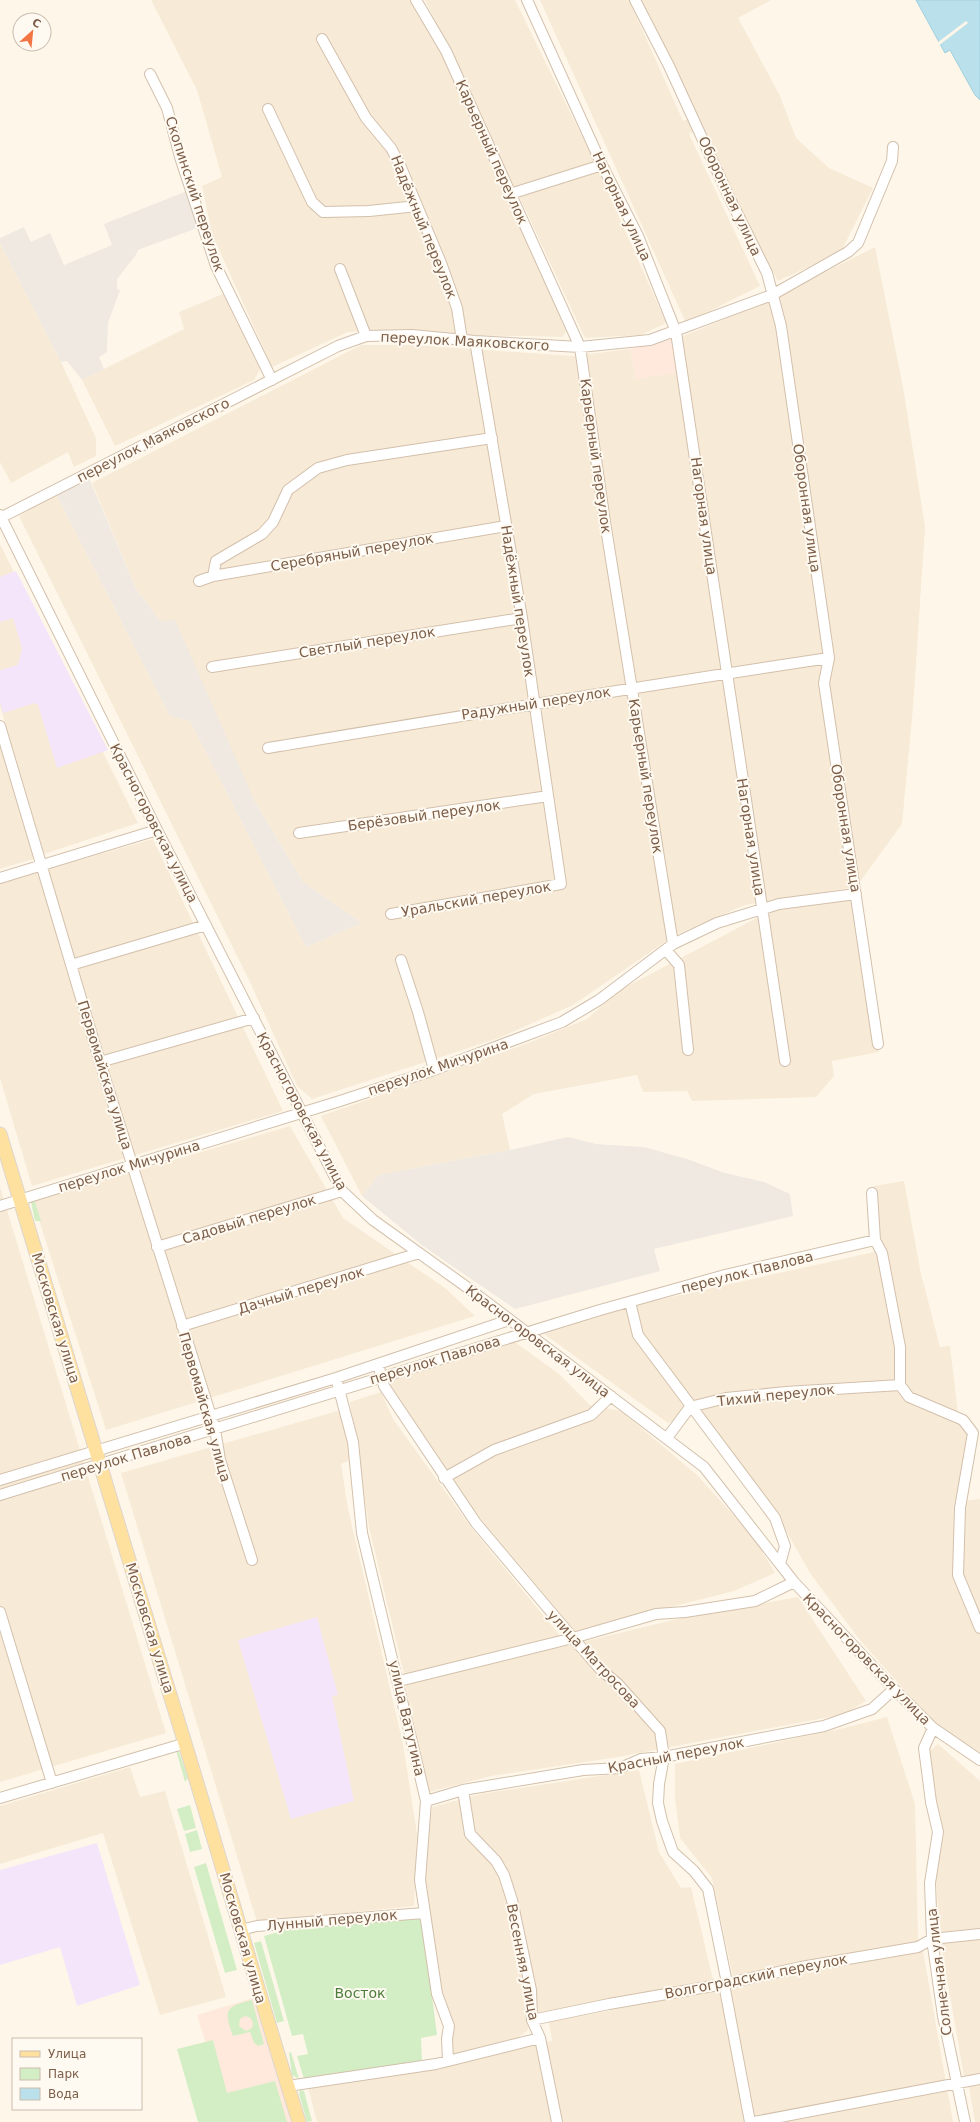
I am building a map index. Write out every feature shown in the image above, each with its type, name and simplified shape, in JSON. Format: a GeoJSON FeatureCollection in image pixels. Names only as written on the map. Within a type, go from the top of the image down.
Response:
{"type":"FeatureCollection","features":[{"type":"Feature","properties":{"kind":"main road","name":"Московская улица"},"geometry":{"type":"LineString","coordinates":[[0,1134],[150,1631],[186,1743],[240,1930],[299,2122]]}},
{"type":"Feature","properties":{"kind":"street","name":"Карьерный переулок"},"geometry":{"type":"LineString","coordinates":[[416,0],[446,52],[580,347],[604,522],[631,687],[669,947]]}},
{"type":"Feature","properties":{"kind":"street","name":"Нагорная улица"},"geometry":{"type":"LineString","coordinates":[[527,0],[602,165],[638,236],[676,332],[785,1061]]}},
{"type":"Feature","properties":{"kind":"street","name":"Оборонная улица"},"geometry":{"type":"LineString","coordinates":[[636,0],[767,273],[781,326],[829,658],[824,684],[878,1044]]}},
{"type":"Feature","properties":{"kind":"street","name":"Надёжный переулок"},"geometry":{"type":"LineString","coordinates":[[322,39],[366,118],[391,148],[418,206],[457,308],[462,340]]}},
{"type":"Feature","properties":{"kind":"street","name":"Скопинский переулок"},"geometry":{"type":"LineString","coordinates":[[150,74],[167,108],[180,157],[216,266],[272,380]]}},
{"type":"Feature","properties":{"kind":"street"},"geometry":{"type":"LineString","coordinates":[[268,109],[312,202],[323,212],[369,211],[418,206]]}},
{"type":"Feature","properties":{"kind":"street","name":"переулок Маяковского"},"geometry":{"type":"LineString","coordinates":[[0,517],[338,346],[366,336],[412,336],[475,342],[580,347],[650,340],[676,332],[772,295],[848,252],[858,243],[892,161],[893,147]]}},
{"type":"Feature","properties":{"kind":"street"},"geometry":{"type":"LineString","coordinates":[[510,194],[602,165]]}},
{"type":"Feature","properties":{"kind":"street"},"geometry":{"type":"LineString","coordinates":[[340,269],[366,336]]}},
{"type":"Feature","properties":{"kind":"street","name":"Надёжный переулок"},"geometry":{"type":"LineString","coordinates":[[475,342],[522,618],[561,884]]}},
{"type":"Feature","properties":{"kind":"street"},"geometry":{"type":"LineString","coordinates":[[213,576],[216,561],[262,534],[273,522],[288,490],[318,468],[347,460],[492,438]]}},
{"type":"Feature","properties":{"kind":"street","name":"Красногоровская улица"},"geometry":{"type":"LineString","coordinates":[[0,517],[157,830],[303,1111],[342,1191],[373,1220],[526,1332],[704,1467],[794,1582],[894,1689],[933,1728],[980,1760]]}},
{"type":"Feature","properties":{"kind":"street","name":"Серебряный переулок"},"geometry":{"type":"LineString","coordinates":[[199,581],[213,576],[506,526]]}},
{"type":"Feature","properties":{"kind":"street","name":"Светлый переулок"},"geometry":{"type":"LineString","coordinates":[[212,667],[522,618]]}},
{"type":"Feature","properties":{"kind":"street","name":"Радужный переулок"},"geometry":{"type":"LineString","coordinates":[[268,748],[631,687],[727,675],[829,658]]}},
{"type":"Feature","properties":{"kind":"street","name":"Первомайская улица"},"geometry":{"type":"LineString","coordinates":[[0,726],[100,1062],[209,1416],[215,1430],[220,1460],[252,1560]]}},
{"type":"Feature","properties":{"kind":"street","name":"Берёзовый переулок"},"geometry":{"type":"LineString","coordinates":[[299,833],[548,796]]}},
{"type":"Feature","properties":{"kind":"street"},"geometry":{"type":"LineString","coordinates":[[0,878],[157,830]]}},
{"type":"Feature","properties":{"kind":"street","name":"Уральский переулок"},"geometry":{"type":"LineString","coordinates":[[391,914],[561,884]]}},
{"type":"Feature","properties":{"kind":"street","name":"переулок Мичурина"},"geometry":{"type":"LineString","coordinates":[[0,1206],[434,1070],[562,1022],[599,1000],[669,947],[717,923],[779,904],[856,894]]}},
{"type":"Feature","properties":{"kind":"street"},"geometry":{"type":"LineString","coordinates":[[71,965],[206,925]]}},
{"type":"Feature","properties":{"kind":"street"},"geometry":{"type":"LineString","coordinates":[[669,947],[679,965],[688,1050]]}},
{"type":"Feature","properties":{"kind":"street"},"geometry":{"type":"LineString","coordinates":[[401,960],[418,1012],[434,1070]]}},
{"type":"Feature","properties":{"kind":"street"},"geometry":{"type":"LineString","coordinates":[[100,1062],[254,1018]]}},
{"type":"Feature","properties":{"kind":"street","name":"Садовый переулок"},"geometry":{"type":"LineString","coordinates":[[157,1247],[342,1191]]}},
{"type":"Feature","properties":{"kind":"street"},"geometry":{"type":"LineString","coordinates":[[872,1193],[875,1240],[882,1253],[892,1296],[900,1347],[900,1385],[909,1397],[963,1420],[972,1433],[960,1508],[958,1575],[980,1628]]}},
{"type":"Feature","properties":{"kind":"street","name":"переулок Павлова"},"geometry":{"type":"LineString","coordinates":[[0,1496],[526,1332],[725,1275],[875,1240]]}},
{"type":"Feature","properties":{"kind":"street","name":"Дачный переулок"},"geometry":{"type":"LineString","coordinates":[[182,1326],[419,1253]]}},
{"type":"Feature","properties":{"kind":"street"},"geometry":{"type":"LineString","coordinates":[[630,1302],[638,1335],[690,1407],[776,1518],[785,1546],[780,1564]]}},
{"type":"Feature","properties":{"kind":"street","name":"переулок Павлова"},"geometry":{"type":"LineString","coordinates":[[0,1480],[336,1378],[509,1320]]}},
{"type":"Feature","properties":{"kind":"street","name":"улица Матросова"},"geometry":{"type":"LineString","coordinates":[[378,1364],[384,1386],[444,1478],[476,1523],[601,1670],[618,1684],[660,1731],[664,1757],[659,1784],[658,1803],[662,1822],[673,1852],[694,1871],[708,1889],[750,2122]]}},
{"type":"Feature","properties":{"kind":"street","name":"улица Ватутина"},"geometry":{"type":"LineString","coordinates":[[336,1378],[353,1442],[362,1533],[399,1681],[426,1801],[420,1880],[437,1994],[449,2026],[448,2060]]}},
{"type":"Feature","properties":{"kind":"street","name":"Тихий переулок"},"geometry":{"type":"LineString","coordinates":[[690,1407],[726,1398],[786,1392],[900,1385]]}},
{"type":"Feature","properties":{"kind":"street"},"geometry":{"type":"LineString","coordinates":[[444,1478],[494,1450],[591,1416],[611,1396]]}},
{"type":"Feature","properties":{"kind":"street"},"geometry":{"type":"LineString","coordinates":[[667,1438],[690,1407]]}},
{"type":"Feature","properties":{"kind":"street"},"geometry":{"type":"LineString","coordinates":[[399,1681],[573,1638],[656,1614],[685,1612],[755,1602],[794,1582]]}},
{"type":"Feature","properties":{"kind":"street"},"geometry":{"type":"LineString","coordinates":[[0,1612],[52,1783]]}},
{"type":"Feature","properties":{"kind":"street","name":"Красный переулок"},"geometry":{"type":"LineString","coordinates":[[426,1801],[463,1790],[583,1770],[620,1768],[640,1759],[664,1757],[824,1726],[872,1709],[894,1689]]}},
{"type":"Feature","properties":{"kind":"street","name":"Солнечная улица"},"geometry":{"type":"LineString","coordinates":[[933,1728],[924,1748],[931,1802],[938,1832],[930,1883],[932,1940],[943,2016],[955,2082],[965,2122]]}},
{"type":"Feature","properties":{"kind":"street"},"geometry":{"type":"LineString","coordinates":[[0,1798],[186,1743]]}},
{"type":"Feature","properties":{"kind":"street","name":"Весенняя улица"},"geometry":{"type":"LineString","coordinates":[[463,1790],[470,1834],[496,1861],[504,1875],[531,1990],[532,2020],[540,2038],[557,2122]]}},
{"type":"Feature","properties":{"kind":"street","name":"Лунный переулок"},"geometry":{"type":"LineString","coordinates":[[240,1930],[257,1926],[424,1913]]}},
{"type":"Feature","properties":{"kind":"street","name":"Волгоградский переулок"},"geometry":{"type":"LineString","coordinates":[[532,2020],[609,2004],[725,1984],[801,1967],[918,1947],[932,1940],[980,1934]]}},
{"type":"Feature","properties":{"kind":"street"},"geometry":{"type":"LineString","coordinates":[[288,2086],[436,2064],[540,2038]]}},
{"type":"Feature","properties":{"kind":"street"},"geometry":{"type":"LineString","coordinates":[[754,2122],[980,2078]]}},
{"type":"Feature","properties":{"kind":"shaded area"},"geometry":{"type":"Polygon","coordinates":[[[151,0],[412,0],[449,67],[496,171],[566,331],[563,337],[467,335],[412,329],[348,332],[272,367],[212,234],[202,186],[222,177],[197,90],[151,0]]]}},
{"type":"Feature","properties":{"kind":"shaded area"},"geometry":{"type":"Polygon","coordinates":[[[425,0],[515,0],[595,163],[514,189],[425,0]]]}},
{"type":"Feature","properties":{"kind":"shaded area"},"geometry":{"type":"Polygon","coordinates":[[[540,0],[629,0],[683,121],[688,119],[693,132],[689,134],[760,286],[686,323],[540,0]]]}},
{"type":"Feature","properties":{"kind":"shaded area"},"geometry":{"type":"Polygon","coordinates":[[[641,0],[771,0],[738,18],[780,96],[796,138],[829,168],[873,188],[841,252],[778,281],[741,211],[641,0]]]}},
{"type":"Feature","properties":{"kind":"shaded area"},"geometry":{"type":"Polygon","coordinates":[[[598,169],[666,323],[641,335],[585,338],[519,196],[598,169]]]}},
{"type":"Feature","properties":{"kind":"shaded area"},"geometry":{"type":"Polygon","coordinates":[[[187,191],[200,227],[138,250],[136,255],[117,279],[117,289],[120,290],[108,323],[107,352],[99,357],[104,369],[82,380],[67,361],[61,362],[0,243],[0,238],[24,227],[31,242],[50,233],[64,265],[112,245],[104,224],[187,191]]]}},
{"type":"Feature","properties":{"kind":"shaded area"},"geometry":{"type":"Polygon","coordinates":[[[0,243],[61,362],[96,438],[96,456],[74,467],[68,452],[11,483],[0,462],[0,243]]]}},
{"type":"Feature","properties":{"kind":"shaded area"},"geometry":{"type":"Polygon","coordinates":[[[875,247],[903,387],[925,527],[913,707],[902,824],[856,887],[745,905],[675,935],[573,1005],[499,1038],[312,1099],[297,1086],[249,980],[19,516],[56,494],[170,716],[190,721],[306,947],[362,923],[303,882],[255,802],[160,621],[136,589],[92,483],[361,345],[414,345],[573,356],[630,349],[636,379],[681,337],[762,304],[875,247]]]}},
{"type":"Feature","properties":{"kind":"shaded area"},"geometry":{"type":"Polygon","coordinates":[[[223,294],[260,369],[254,380],[115,446],[82,380],[184,329],[179,312],[223,294]]]}},
{"type":"Feature","properties":{"kind":"shaded area"},"geometry":{"type":"Polygon","coordinates":[[[681,337],[687,371],[636,379],[630,349],[681,337]]]}},
{"type":"Feature","properties":{"kind":"shaded area"},"geometry":{"type":"Polygon","coordinates":[[[89,478],[136,589],[160,621],[175,620],[255,802],[303,882],[362,923],[306,947],[190,721],[170,716],[56,494],[89,478]]]}},
{"type":"Feature","properties":{"kind":"shaded area"},"geometry":{"type":"Polygon","coordinates":[[[0,544],[138,823],[44,854],[0,706],[0,544]]]}},
{"type":"Feature","properties":{"kind":"shaded area"},"geometry":{"type":"Polygon","coordinates":[[[16,571],[108,750],[57,768],[38,705],[35,703],[3,713],[0,702],[0,670],[18,665],[22,648],[13,618],[0,622],[0,577],[16,571]]]}},
{"type":"Feature","properties":{"kind":"shaded area"},"geometry":{"type":"Polygon","coordinates":[[[0,740],[36,858],[0,869],[0,740]]]}},
{"type":"Feature","properties":{"kind":"shaded area"},"geometry":{"type":"Polygon","coordinates":[[[153,839],[283,1111],[32,1186],[0,1078],[0,883],[153,839]]]}},
{"type":"Feature","properties":{"kind":"shaded area"},"geometry":{"type":"Polygon","coordinates":[[[857,898],[879,1052],[832,1061],[834,1076],[816,1097],[692,1101],[687,1091],[643,1092],[637,1075],[534,1094],[502,1114],[510,1150],[379,1175],[362,1196],[321,1116],[523,1045],[587,1019],[620,990],[774,909],[857,898]]]}},
{"type":"Feature","properties":{"kind":"shaded area"},"geometry":{"type":"Polygon","coordinates":[[[290,1126],[343,1218],[445,1288],[475,1316],[106,1430],[33,1201],[290,1126]]]}},
{"type":"Feature","properties":{"kind":"shaded area"},"geometry":{"type":"Polygon","coordinates":[[[568,1137],[596,1144],[644,1147],[687,1159],[725,1173],[764,1182],[790,1194],[793,1216],[654,1249],[660,1271],[515,1309],[423,1246],[362,1196],[379,1175],[510,1150],[568,1137]]]}},
{"type":"Feature","properties":{"kind":"shaded area"},"geometry":{"type":"Polygon","coordinates":[[[904,1181],[921,1274],[940,1347],[950,1346],[958,1414],[969,1433],[956,1502],[980,1499],[980,1752],[934,1723],[859,1639],[810,1573],[777,1515],[699,1412],[668,1423],[544,1334],[635,1305],[883,1250],[874,1186],[904,1181]]]}},
{"type":"Feature","properties":{"kind":"shaded area"},"geometry":{"type":"Polygon","coordinates":[[[0,1187],[166,1733],[0,1782],[0,1187]]]}},
{"type":"Feature","properties":{"kind":"shaded area"},"geometry":{"type":"Polygon","coordinates":[[[512,1340],[559,1374],[590,1405],[621,1411],[697,1475],[755,1539],[775,1573],[734,1591],[575,1631],[448,1480],[429,1453],[388,1382],[512,1340]]]}},
{"type":"Feature","properties":{"kind":"shaded area"},"geometry":{"type":"Polygon","coordinates":[[[381,1392],[393,1419],[473,1530],[562,1638],[404,1674],[369,1527],[350,1402],[381,1392]]]}},
{"type":"Feature","properties":{"kind":"shaded area"},"geometry":{"type":"Polygon","coordinates":[[[341,1410],[353,1459],[341,1464],[348,1509],[403,1744],[417,1834],[414,1906],[257,1922],[121,1473],[341,1410]]]}},
{"type":"Feature","properties":{"kind":"shaded area"},"geometry":{"type":"Polygon","coordinates":[[[798,1597],[866,1701],[845,1714],[618,1757],[491,1776],[429,1792],[405,1684],[464,1668],[570,1645],[677,1619],[798,1597]]]}},
{"type":"Feature","properties":{"kind":"shaded area"},"geometry":{"type":"Polygon","coordinates":[[[317,1617],[338,1695],[332,1696],[354,1801],[291,1819],[238,1640],[317,1617]]]}},
{"type":"Feature","properties":{"kind":"shaded area"},"geometry":{"type":"Polygon","coordinates":[[[887,1717],[915,1804],[918,1942],[733,1977],[712,1878],[680,1838],[675,1798],[675,1764],[844,1728],[887,1717]]]}},
{"type":"Feature","properties":{"kind":"shaded area"},"geometry":{"type":"Polygon","coordinates":[[[938,1744],[980,1781],[980,2074],[964,2076],[940,1939],[936,1877],[944,1834],[932,1799],[927,1753],[938,1744]]]}},
{"type":"Feature","properties":{"kind":"shaded area"},"geometry":{"type":"Polygon","coordinates":[[[130,1767],[140,1797],[165,1791],[226,1997],[160,2015],[103,1833],[0,1864],[0,1806],[130,1767]]]}},
{"type":"Feature","properties":{"kind":"shaded area"},"geometry":{"type":"Polygon","coordinates":[[[639,1770],[659,1852],[681,1888],[691,1887],[713,1980],[530,2014],[528,2030],[513,2041],[451,2055],[423,1878],[432,1807],[481,1794],[639,1770]]]}},
{"type":"Feature","properties":{"kind":"shaded area"},"geometry":{"type":"Polygon","coordinates":[[[97,1843],[140,1985],[77,2006],[60,1947],[0,1965],[0,1870],[97,1843]]]}},
{"type":"Feature","properties":{"kind":"shaded area"},"geometry":{"type":"Polygon","coordinates":[[[923,1951],[953,2122],[317,2122],[308,2087],[447,2067],[485,2056],[552,2041],[549,2022],[923,1951]]]}},
{"type":"Feature","properties":{"kind":"shaded area"},"geometry":{"type":"Polygon","coordinates":[[[253,1998],[292,2122],[230,2122],[197,2015],[253,1998]]]}},
{"type":"Feature","properties":{"kind":"shaded area"},"geometry":{"type":"Polygon","coordinates":[[[980,2085],[980,2122],[975,2122],[969,2087],[980,2085]]]}},
{"type":"Feature","properties":{"kind":"green space"},"geometry":{"type":"Polygon","coordinates":[[[34,1199],[41,1221],[35,1221],[31,1202],[34,1199]]]}},
{"type":"Feature","properties":{"kind":"green space"},"geometry":{"type":"Polygon","coordinates":[[[178,1749],[188,1778],[185,1782],[176,1750],[178,1749]]]}},
{"type":"Feature","properties":{"kind":"green space"},"geometry":{"type":"Polygon","coordinates":[[[190,1805],[196,1828],[184,1831],[177,1809],[190,1805]]]}},
{"type":"Feature","properties":{"kind":"green space"},"geometry":{"type":"Polygon","coordinates":[[[197,1830],[202,1849],[190,1852],[185,1834],[197,1830]]]}},
{"type":"Feature","properties":{"kind":"green space"},"geometry":{"type":"Polygon","coordinates":[[[206,1863],[237,1970],[225,1973],[194,1867],[206,1863]]]}},
{"type":"Feature","properties":{"kind":"green space","name":"Восток"},"geometry":{"type":"Polygon","coordinates":[[[422,1916],[437,2035],[421,2038],[422,2063],[304,2079],[297,2056],[308,2054],[303,2034],[292,2036],[264,1936],[289,1929],[422,1916]]]}},
{"type":"Feature","properties":{"kind":"green space"},"geometry":{"type":"Polygon","coordinates":[[[261,1941],[284,2021],[277,2023],[254,1943],[261,1941]]]}},
{"type":"Feature","properties":{"kind":"green space"},"geometry":{"type":"Polygon","coordinates":[[[252,2000],[264,2044],[258,2046],[254,2043],[250,2032],[233,2036],[228,2020],[229,2010],[237,2004],[252,2000]],[[245,2016],[240,2019],[239,2026],[246,2031],[252,2028],[253,2022],[249,2017],[245,2016]]]}},
{"type":"Feature","properties":{"kind":"green space"},"geometry":{"type":"Polygon","coordinates":[[[213,2040],[227,2093],[275,2081],[287,2122],[198,2122],[177,2049],[213,2040]]]}},
{"type":"Feature","properties":{"kind":"green space"},"geometry":{"type":"Polygon","coordinates":[[[291,2052],[299,2079],[292,2075],[289,2053],[291,2052]]]}},
{"type":"Feature","properties":{"kind":"green space"},"geometry":{"type":"Polygon","coordinates":[[[300,2090],[304,2091],[312,2121],[307,2122],[299,2094],[300,2090]]]}},
{"type":"Feature","properties":{"kind":"water"},"geometry":{"type":"Polygon","coordinates":[[[916,0],[979,0],[980,100],[975,95],[950,50],[945,53],[916,0]]]}},
{"type":"Feature","properties":{"kind":"pier"},"geometry":{"type":"Polygon","coordinates":[[[966,21],[968,23],[938,46],[937,43],[966,21]]]}}]}
